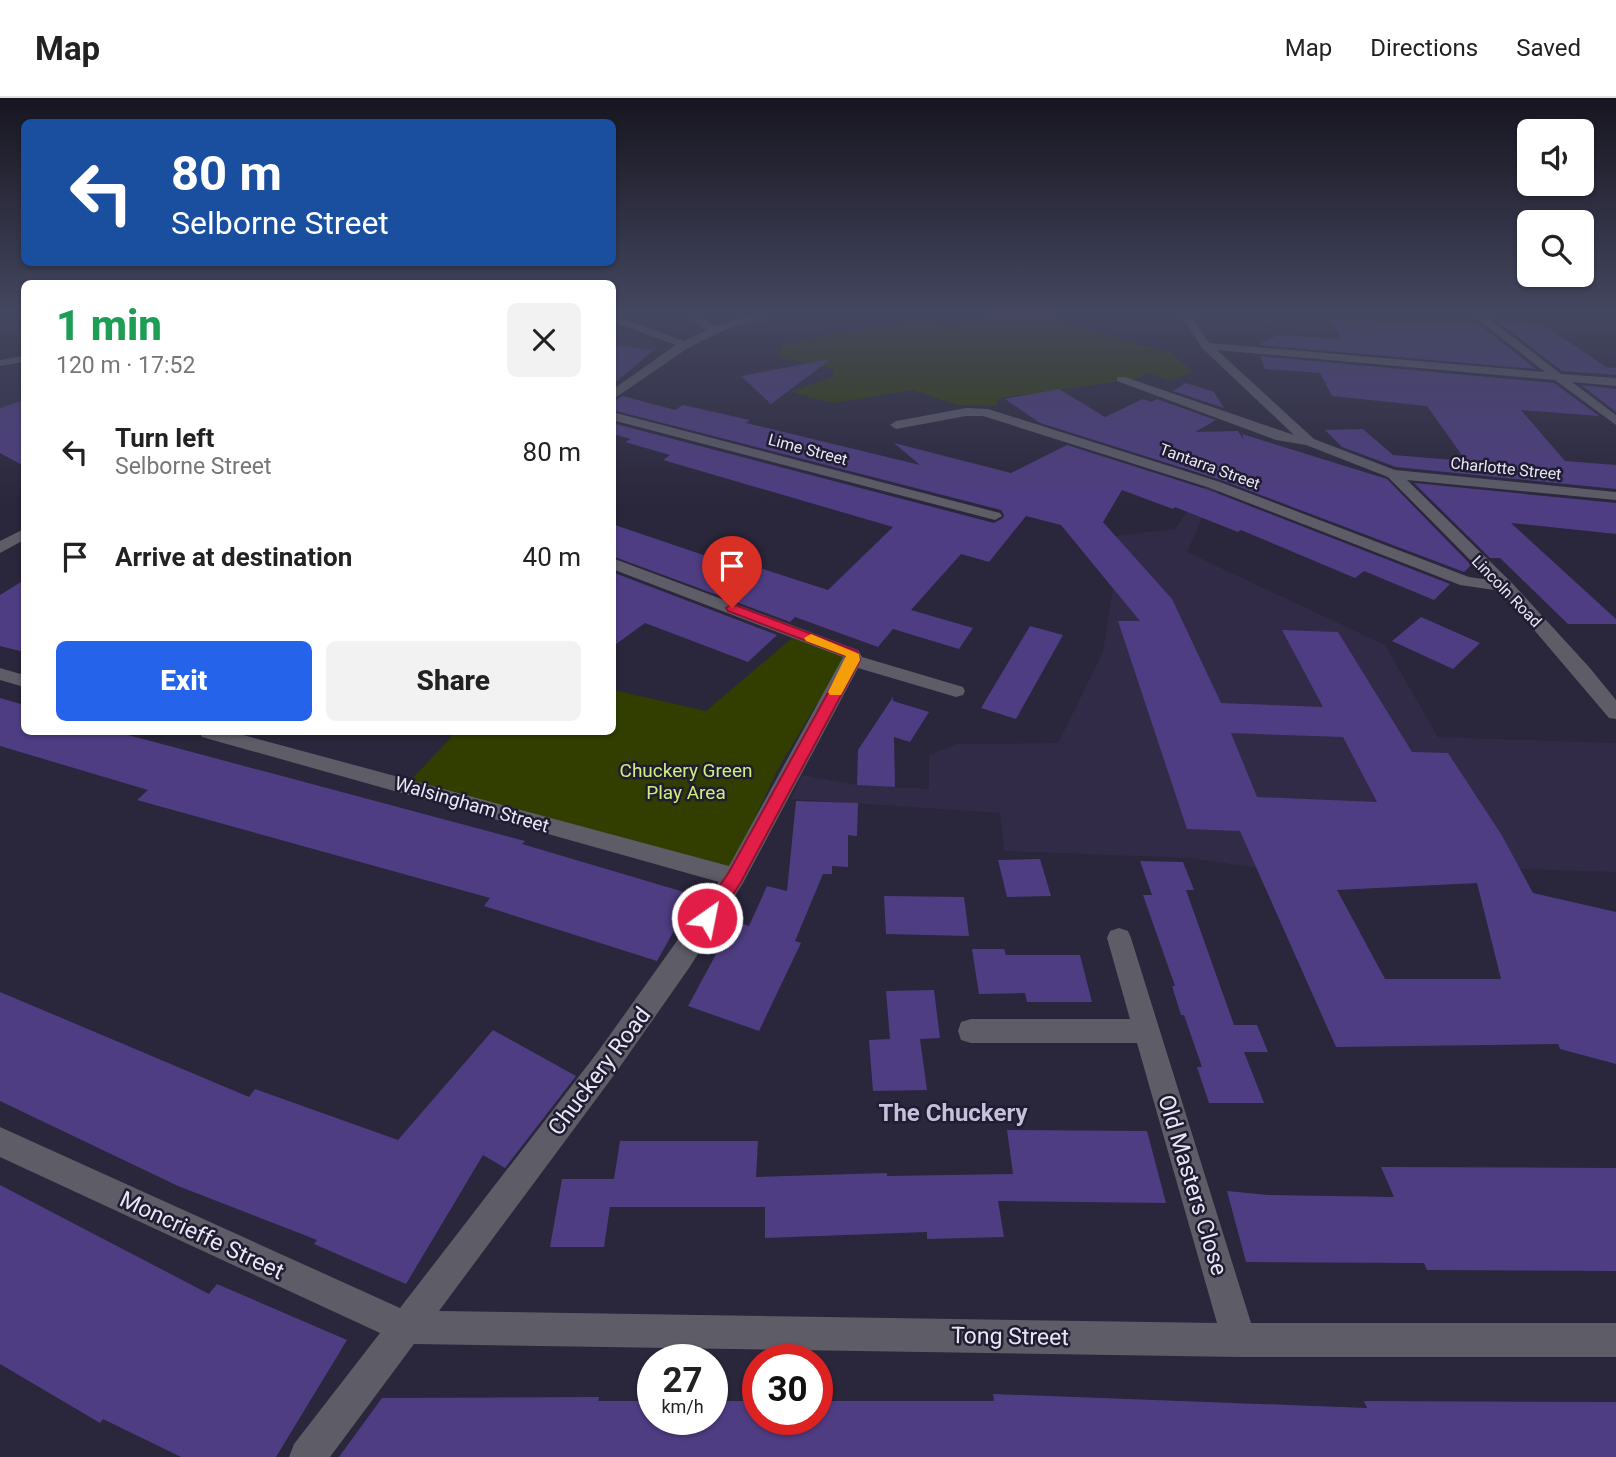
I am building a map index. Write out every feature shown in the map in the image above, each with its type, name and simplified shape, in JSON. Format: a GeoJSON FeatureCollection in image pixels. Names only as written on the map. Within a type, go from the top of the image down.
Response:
{"type":"FeatureCollection","features":[{"type":"Feature","properties":{"kind":"street"},"geometry":{"type":"LineString","coordinates":[[616,393],[637,377]]}},
{"type":"Feature","properties":{"kind":"street"},"geometry":{"type":"LineString","coordinates":[[1240,377],[1309,442]]}},
{"type":"Feature","properties":{"kind":"street"},"geometry":{"type":"LineString","coordinates":[[1558,377],[1616,421]]}},
{"type":"Feature","properties":{"kind":"street"},"geometry":{"type":"LineString","coordinates":[[1562,377],[1616,382]]}},
{"type":"Feature","properties":{"kind":"street"},"geometry":{"type":"LineString","coordinates":[[1121,379],[1281,437],[1309,442],[1393,474]]}},
{"type":"Feature","properties":{"kind":"street"},"geometry":{"type":"LineString","coordinates":[[1149,389],[1164,380]]}},
{"type":"Feature","properties":{"kind":"street","name":"Tantarra Street"},"geometry":{"type":"LineString","coordinates":[[896,425],[966,412],[984,412],[1215,485],[1466,582],[1506,587]]}},
{"type":"Feature","properties":{"kind":"street","name":"Lime Street"},"geometry":{"type":"LineString","coordinates":[[616,417],[995,516]]}},
{"type":"Feature","properties":{"kind":"street","name":"Lincoln Road"},"geometry":{"type":"LineString","coordinates":[[1393,474],[1506,587],[1583,671],[1616,713]]}},
{"type":"Feature","properties":{"kind":"street","name":"Charlotte Street"},"geometry":{"type":"LineString","coordinates":[[1393,474],[1616,496]]}},
{"type":"Feature","properties":{"kind":"street"},"geometry":{"type":"LineString","coordinates":[[0,548],[21,536]]}},
{"type":"Feature","properties":{"kind":"street"},"geometry":{"type":"LineString","coordinates":[[616,565],[852,654],[853,660],[931,674],[956,691]]}},
{"type":"Feature","properties":{"kind":"street","name":"Chuckery Road"},"geometry":{"type":"LineString","coordinates":[[307,1457],[607,1062],[735,877],[853,660]]}},
{"type":"Feature","properties":{"kind":"street"},"geometry":{"type":"LineString","coordinates":[[0,674],[21,680]]}},
{"type":"Feature","properties":{"kind":"street","name":"Walsingham Street"},"geometry":{"type":"LineString","coordinates":[[220,735],[735,877]]}},
{"type":"Feature","properties":{"kind":"street","name":"Old Masters Close"},"geometry":{"type":"LineString","coordinates":[[1119,937],[1239,1340]]}},
{"type":"Feature","properties":{"kind":"street"},"geometry":{"type":"LineString","coordinates":[[971,1031],[1147,1031]]}},
{"type":"Feature","properties":{"kind":"street","name":"Moncrieffe Street"},"geometry":{"type":"LineString","coordinates":[[0,1142],[404,1327]]}},
{"type":"Feature","properties":{"kind":"street","name":"Tong Street"},"geometry":{"type":"LineString","coordinates":[[404,1327],[1239,1340],[1616,1340]]}},
{"type":"Feature","properties":{"kind":"shaded area"},"geometry":{"type":"Polygon","coordinates":[[[0,377],[21,377],[21,421],[0,428],[0,377]]]}},
{"type":"Feature","properties":{"kind":"shaded area"},"geometry":{"type":"Polygon","coordinates":[[[1205,486],[1219,491],[1202,518],[1187,552],[1385,645],[1438,737],[1616,743],[1616,872],[1257,868],[1191,858],[1004,851],[1000,813],[791,799],[802,775],[857,785],[929,789],[929,755],[956,744],[1058,743],[1103,652],[1113,589],[1074,541],[1175,529],[1205,486]]]}},
{"type":"Feature","properties":{"kind":"green space"},"geometry":{"type":"Polygon","coordinates":[[[830,377],[1139,377],[999,398],[996,406],[957,405],[913,390],[833,403],[791,392],[830,377]]]}},
{"type":"Feature","properties":{"kind":"green space","name":"Chuckery Green Play Area"},"geometry":{"type":"Polygon","coordinates":[[[792,638],[842,654],[844,658],[778,769],[732,867],[410,781],[453,735],[616,735],[616,691],[706,711],[792,638]]]}},
{"type":"Feature","properties":{"kind":"building"},"geometry":{"type":"Polygon","coordinates":[[[743,377],[806,377],[771,404],[743,377]]]}},
{"type":"Feature","properties":{"kind":"building"},"geometry":{"type":"Polygon","coordinates":[[[1322,377],[1493,377],[1554,383],[1599,416],[1521,410],[1565,461],[1616,465],[1616,489],[1396,467],[1342,447],[1325,430],[1363,429],[1393,455],[1466,461],[1427,406],[1332,396],[1322,377]]]}},
{"type":"Feature","properties":{"kind":"building"},"geometry":{"type":"Polygon","coordinates":[[[1186,383],[1214,392],[1224,408],[1173,391],[1186,383]]]}},
{"type":"Feature","properties":{"kind":"building"},"geometry":{"type":"Polygon","coordinates":[[[1581,385],[1616,389],[1616,412],[1581,385]]]}},
{"type":"Feature","properties":{"kind":"building"},"geometry":{"type":"Polygon","coordinates":[[[1059,389],[1105,417],[1143,399],[1151,402],[1157,399],[1216,420],[1195,432],[1238,431],[1244,440],[1242,434],[1387,479],[1471,565],[1464,572],[1221,480],[1040,423],[1005,399],[1059,389]]]}},
{"type":"Feature","properties":{"kind":"building"},"geometry":{"type":"Polygon","coordinates":[[[623,396],[675,410],[683,405],[920,465],[894,443],[1011,473],[1067,445],[1209,490],[1450,584],[1434,600],[1364,571],[1355,578],[1241,530],[1238,532],[1122,490],[1103,522],[1172,599],[1221,703],[1323,707],[1282,630],[1338,632],[1412,752],[1448,753],[1501,834],[1533,893],[1616,912],[1616,1064],[1560,1049],[1558,1044],[1336,1047],[1240,831],[1187,829],[1118,621],[1140,621],[1061,525],[1026,516],[989,562],[961,554],[911,610],[973,628],[959,649],[893,629],[878,647],[795,617],[790,622],[616,557],[616,525],[724,562],[729,558],[828,590],[893,527],[663,460],[670,455],[625,442],[631,439],[616,435],[616,424],[994,523],[1003,518],[1001,510],[616,411],[616,400],[623,396]],[[1231,733],[1257,797],[1377,802],[1343,737],[1231,733]],[[1477,883],[1337,890],[1385,979],[1501,979],[1477,883]]]}},
{"type":"Feature","properties":{"kind":"building"},"geometry":{"type":"Polygon","coordinates":[[[21,401],[21,464],[0,453],[0,408],[21,401]]]}},
{"type":"Feature","properties":{"kind":"building"},"geometry":{"type":"Polygon","coordinates":[[[1414,483],[1616,503],[1616,534],[1511,523],[1616,619],[1616,624],[1568,624],[1500,558],[1490,558],[1414,483]]]}},
{"type":"Feature","properties":{"kind":"building"},"geometry":{"type":"Polygon","coordinates":[[[616,574],[777,635],[748,662],[645,623],[616,644],[616,574]]]}},
{"type":"Feature","properties":{"kind":"building"},"geometry":{"type":"Polygon","coordinates":[[[21,582],[21,651],[0,646],[0,595],[21,582]]]}},
{"type":"Feature","properties":{"kind":"building"},"geometry":{"type":"Polygon","coordinates":[[[1421,617],[1480,643],[1453,669],[1392,641],[1421,617]]]}},
{"type":"Feature","properties":{"kind":"building"},"geometry":{"type":"Polygon","coordinates":[[[1030,626],[1063,635],[1016,719],[981,708],[1030,626]]]}},
{"type":"Feature","properties":{"kind":"building"},"geometry":{"type":"Polygon","coordinates":[[[893,697],[893,701],[929,712],[910,742],[894,737],[895,787],[857,785],[858,750],[893,697]]]}},
{"type":"Feature","properties":{"kind":"building"},"geometry":{"type":"Polygon","coordinates":[[[0,698],[21,704],[21,735],[128,735],[525,841],[522,844],[694,895],[657,961],[484,906],[490,898],[137,800],[148,790],[0,746],[0,698]]]}},
{"type":"Feature","properties":{"kind":"building"},"geometry":{"type":"Polygon","coordinates":[[[796,801],[858,803],[857,836],[848,835],[848,867],[832,866],[832,874],[823,874],[795,941],[801,943],[759,1031],[688,1006],[734,921],[749,926],[767,886],[787,891],[796,801]]]}},
{"type":"Feature","properties":{"kind":"building"},"geometry":{"type":"Polygon","coordinates":[[[1040,859],[1051,896],[1007,897],[998,860],[1040,859]]]}},
{"type":"Feature","properties":{"kind":"building"},"geometry":{"type":"Polygon","coordinates":[[[1140,861],[1183,862],[1194,890],[1186,890],[1234,1025],[1257,1025],[1268,1052],[1244,1052],[1264,1103],[1209,1103],[1197,1067],[1202,1067],[1184,1015],[1181,1015],[1172,986],[1175,986],[1143,895],[1152,895],[1140,861]]]}},
{"type":"Feature","properties":{"kind":"building"},"geometry":{"type":"Polygon","coordinates":[[[884,896],[964,897],[969,936],[886,934],[884,896]]]}},
{"type":"Feature","properties":{"kind":"building"},"geometry":{"type":"Polygon","coordinates":[[[972,949],[1004,949],[1006,955],[1080,955],[1092,1002],[1027,1002],[1025,993],[979,994],[972,949]]]}},
{"type":"Feature","properties":{"kind":"building"},"geometry":{"type":"Polygon","coordinates":[[[934,990],[940,1038],[920,1039],[927,1090],[873,1091],[869,1040],[890,1039],[886,991],[934,990]]]}},
{"type":"Feature","properties":{"kind":"building"},"geometry":{"type":"Polygon","coordinates":[[[0,992],[249,1097],[255,1089],[398,1140],[493,1030],[576,1076],[505,1168],[483,1155],[406,1284],[314,1244],[317,1240],[178,1186],[0,1101],[0,992]]]}},
{"type":"Feature","properties":{"kind":"building"},"geometry":{"type":"Polygon","coordinates":[[[1007,1130],[1147,1131],[1166,1203],[998,1201],[1004,1237],[927,1239],[927,1232],[765,1238],[765,1207],[610,1207],[604,1247],[550,1247],[562,1179],[614,1179],[620,1141],[758,1141],[756,1177],[887,1173],[887,1176],[1013,1174],[1007,1130]]]}},
{"type":"Feature","properties":{"kind":"building"},"geometry":{"type":"Polygon","coordinates":[[[1381,1167],[1616,1168],[1616,1271],[1427,1270],[1424,1263],[1246,1262],[1227,1191],[1268,1195],[1394,1197],[1381,1167]]]}},
{"type":"Feature","properties":{"kind":"building"},"geometry":{"type":"Polygon","coordinates":[[[0,1185],[209,1294],[217,1284],[347,1340],[276,1457],[181,1457],[103,1419],[100,1423],[0,1364],[0,1185]]]}},
{"type":"Feature","properties":{"kind":"building"},"geometry":{"type":"Polygon","coordinates":[[[993,1394],[1367,1408],[1364,1401],[1616,1402],[1616,1457],[339,1457],[382,1398],[599,1397],[598,1401],[637,1401],[637,1435],[728,1435],[728,1401],[742,1401],[742,1435],[833,1435],[833,1401],[994,1401],[993,1394]]]}},
{"type":"Feature","properties":{"kind":"slow traffic"},"geometry":{"type":"LineString","coordinates":[[811,638],[852,654],[853,660],[836,692]]}},
{"type":"Feature","properties":{"kind":"district","name":"The Chuckery"},"geometry":{"type":"Point","coordinates":[953,1113]}},
{"type":"Feature","properties":{"kind":"route"},"geometry":{"type":"LineString","coordinates":[[707,918],[735,877],[853,660],[852,654],[732,608]]}}]}
